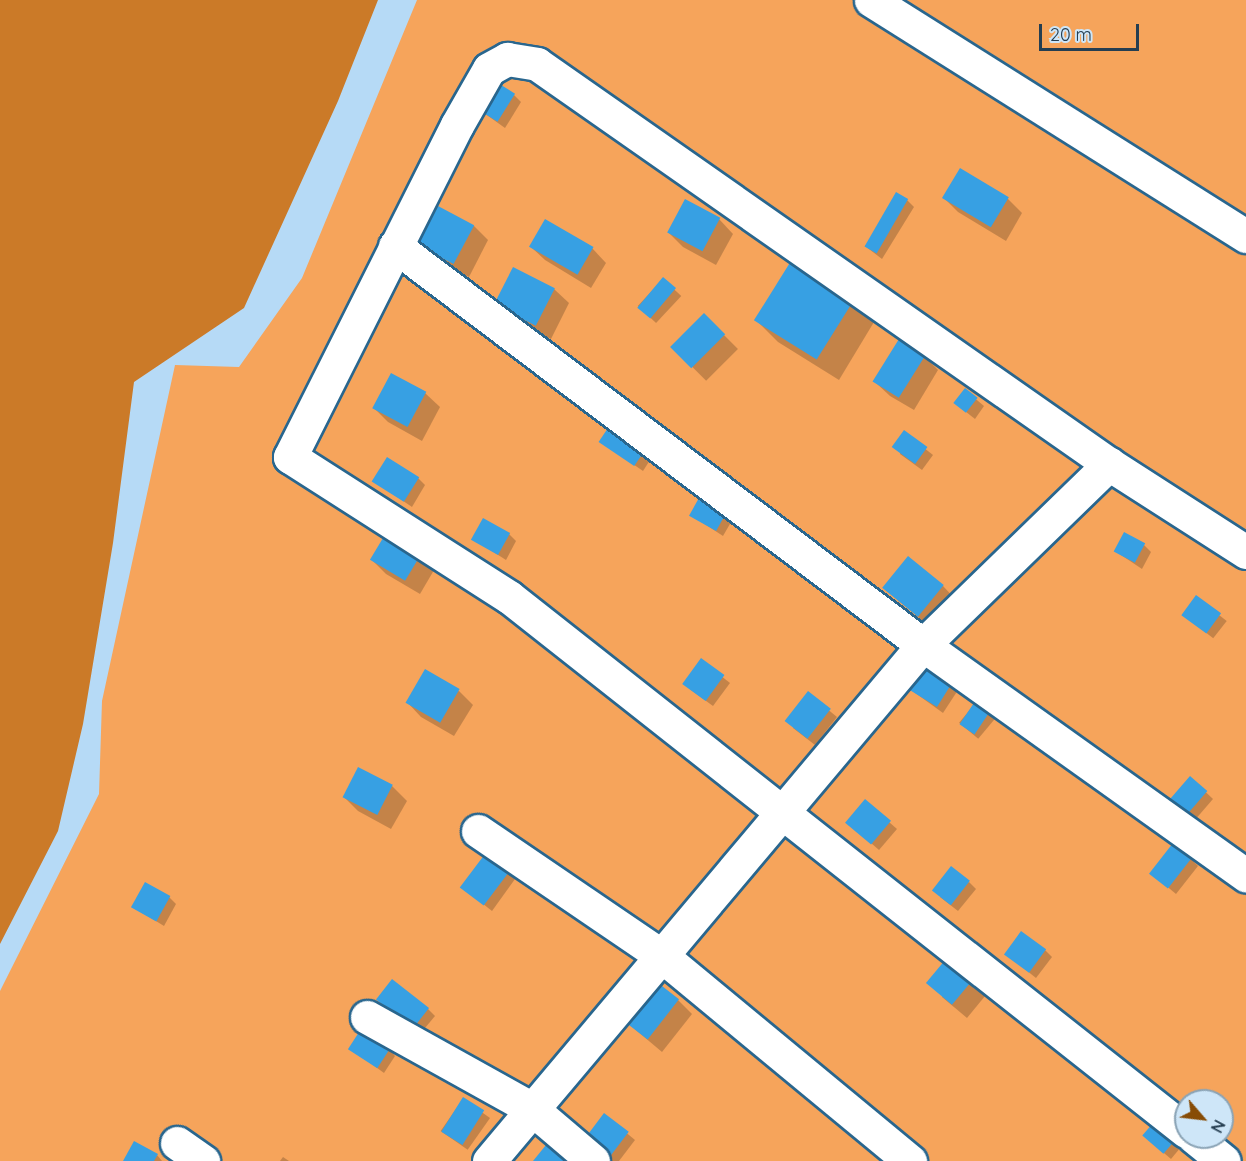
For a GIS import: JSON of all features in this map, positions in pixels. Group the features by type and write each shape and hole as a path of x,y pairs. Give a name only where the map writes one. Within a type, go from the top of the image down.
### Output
{"street":[{"path":"871,0 1246,236"},
{"path":"1174,1122 509,597 290,457 395,246 489,69 507,59 537,64 1109,464 1246,552"},
{"path":"395,246 922,645 1246,875"},
{"path":"489,1161 922,645 1109,464"},
{"path":"478,831 662,956 910,1161"},
{"path":"367,1017 532,1109 593,1161"},
{"path":"1209,1149 1224,1161"}],"shaded area":[{"path":"0,0 378,0 338,101 244,308 134,382 113,543 83,724 58,831 0,944"},
{"path":"417,0 1246,0 1246,1161 0,1161 0,991 99,794 102,701 175,365 239,367 302,278"}],"building":[{"path":"493,80 515,94 498,122 476,108"},
{"path":"960,168 1009,197 991,227 942,198"},
{"path":"896,192 908,199 877,254 864,247"},
{"path":"685,199 720,218 702,251 667,233"},
{"path":"438,206 474,225 454,264 417,245"},
{"path":"545,219 593,247 577,275 529,247"},
{"path":"791,261 854,300 817,360 754,320"},
{"path":"513,267 555,288 536,326 494,304"},
{"path":"663,277 676,288 650,319 637,308"},
{"path":"704,313 725,334 691,368 670,347"},
{"path":"899,339 925,355 899,398 873,381"},
{"path":"391,373 426,392 408,427 372,408"},
{"path":"965,388 978,398 966,413 953,403"},
{"path":"612,422 648,446 634,466 599,442"},
{"path":"904,430 927,447 915,464 892,447"},
{"path":"387,457 419,477 404,502 372,482"},
{"path":"705,487 732,502 716,531 689,516"},
{"path":"483,518 510,533 498,555 471,540"},
{"path":"389,528 424,549 405,581 370,560"},
{"path":"1124,532 1145,543 1135,563 1114,551"},
{"path":"908,556 944,585 918,617 882,588"},
{"path":"1196,595 1221,613 1206,633 1181,615"},
{"path":"701,658 724,675 706,701 682,684"},
{"path":"924,660 955,679 937,707 907,688"},
{"path":"425,669 460,689 440,723 406,703"},
{"path":"808,691 831,709 807,739 785,721"},
{"path":"978,697 993,707 974,734 960,724"},
{"path":"358,767 393,785 377,815 343,797"},
{"path":"1190,776 1207,791 1186,815 1169,800"},
{"path":"865,799 891,821 871,845 845,823"},
{"path":"1173,843 1192,858 1168,889 1149,874"},
{"path":"485,854 509,872 484,906 460,888"},
{"path":"951,866 970,881 951,905 932,890"},
{"path":"145,882 170,896 156,921 131,907"},
{"path":"1021,931 1046,949 1029,973 1004,954"},
{"path":"951,953 977,975 952,1005 926,983"},
{"path":"392,979 429,1008 413,1028 376,999"},
{"path":"653,979 679,999 648,1040 622,1019"},
{"path":"361,1029 390,1048 377,1068 348,1049"},
{"path":"463,1097 484,1110 462,1145 441,1132"},
{"path":"604,1113 629,1132 608,1159 584,1140"},
{"path":"1160,1115 1174,1127 1174,1142 1163,1154 1142,1135"},
{"path":"134,1141 158,1154 154,1161 123,1161"},
{"path":"546,1145 566,1161 533,1161"}]}
